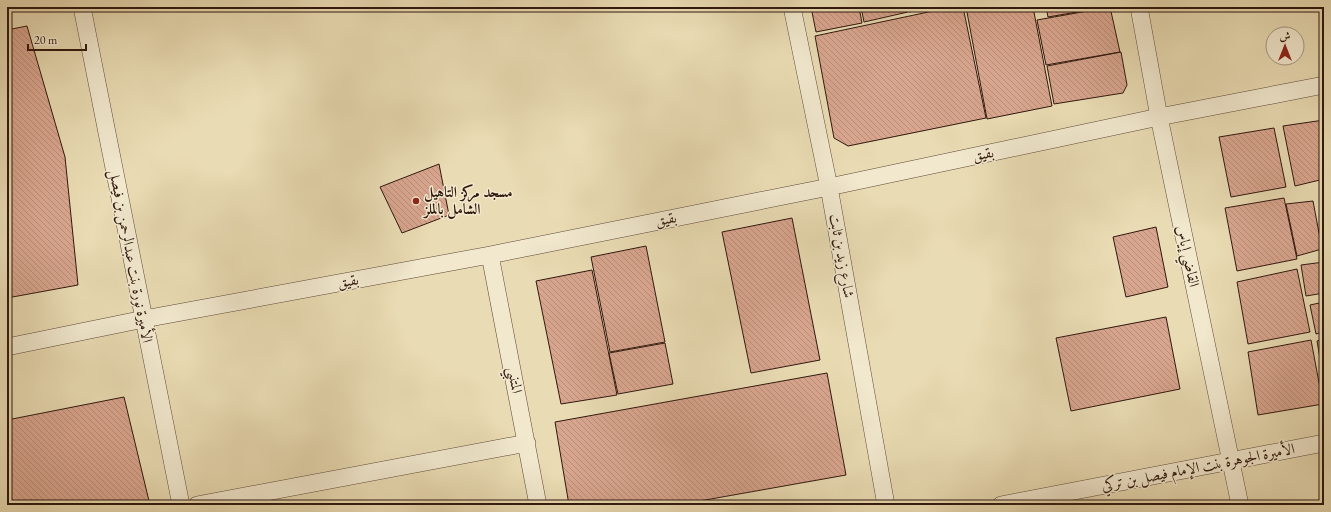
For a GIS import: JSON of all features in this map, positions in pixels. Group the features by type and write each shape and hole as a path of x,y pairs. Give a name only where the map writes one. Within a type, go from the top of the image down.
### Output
{"street":[{"name":"الأميرة نورة بنت عبدالرحمن بن فيصل","path":"82,7 181,505"},
{"name":"شارع زيد بن ثابت","path":"792,7 829,186 886,505"},
{"name":"القاضي إياس","path":"1139,7 1159,117 1240,505"},
{"name":"بقيق","path":"7,347 144,319 490,254 829,186 1159,117 1324,85"},
{"name":"المتنبي","path":"490,254 538,505"},
{"path":"197,505 527,443"},
{"name":"الأميرة الجوهرة بنت الإمام فيصل بن تركي","path":"1001,505 1058,500 1324,443"}],"building":[{"path":"811,7 859,7 862,23 816,32"},
{"path":"861,7 907,7 908,12 864,22"},
{"path":"908,7 933,7 909,12"},
{"path":"952,7 963,7 986,118 848,146 834,138 815,36"},
{"path":"966,7 1033,7 1052,106 987,119"},
{"path":"1046,7 1106,7 1048,17"},
{"path":"1110,7 1120,52 1046,65 1037,20"},
{"path":"27,26 65,157 78,285 7,298 7,30"},
{"path":"1121,52 1127,85 1123,93 1054,104 1047,66"},
{"path":"1324,120 1324,179 1295,186 1283,126"},
{"path":"1274,128 1286,187 1231,197 1219,137"},
{"name":"مسجد مركز التاهيل الشامل بالملز","path":"439,164 449,215 402,233 380,187"},
{"path":"1284,198 1297,259 1237,271 1225,208"},
{"path":"1313,201 1322,249 1297,256 1286,204"},
{"path":"792,218 820,360 751,373 722,232"},
{"path":"1156,227 1168,287 1126,297 1113,237"},
{"path":"646,246 665,342 610,352 591,257"},
{"path":"1324,262 1324,293 1306,296 1301,265"},
{"path":"1297,269 1310,332 1248,344 1237,282"},
{"path":"592,270 617,395 561,404 536,281"},
{"path":"1324,302 1324,332 1316,334 1310,305"},
{"path":"1166,317 1180,389 1071,411 1056,338"},
{"path":"1324,339 1324,382 1317,341"},
{"path":"1311,340 1323,404 1258,415 1248,352"},
{"path":"665,343 673,384 618,394 609,353"},
{"path":"827,373 846,475 677,505 569,505 555,422"},
{"path":"124,397 149,501 132,505 11,505 7,485 7,420"}],"place":[{"name":"مسجد مركز التاهيل الشامل بالملز","path":"416,201"}]}
